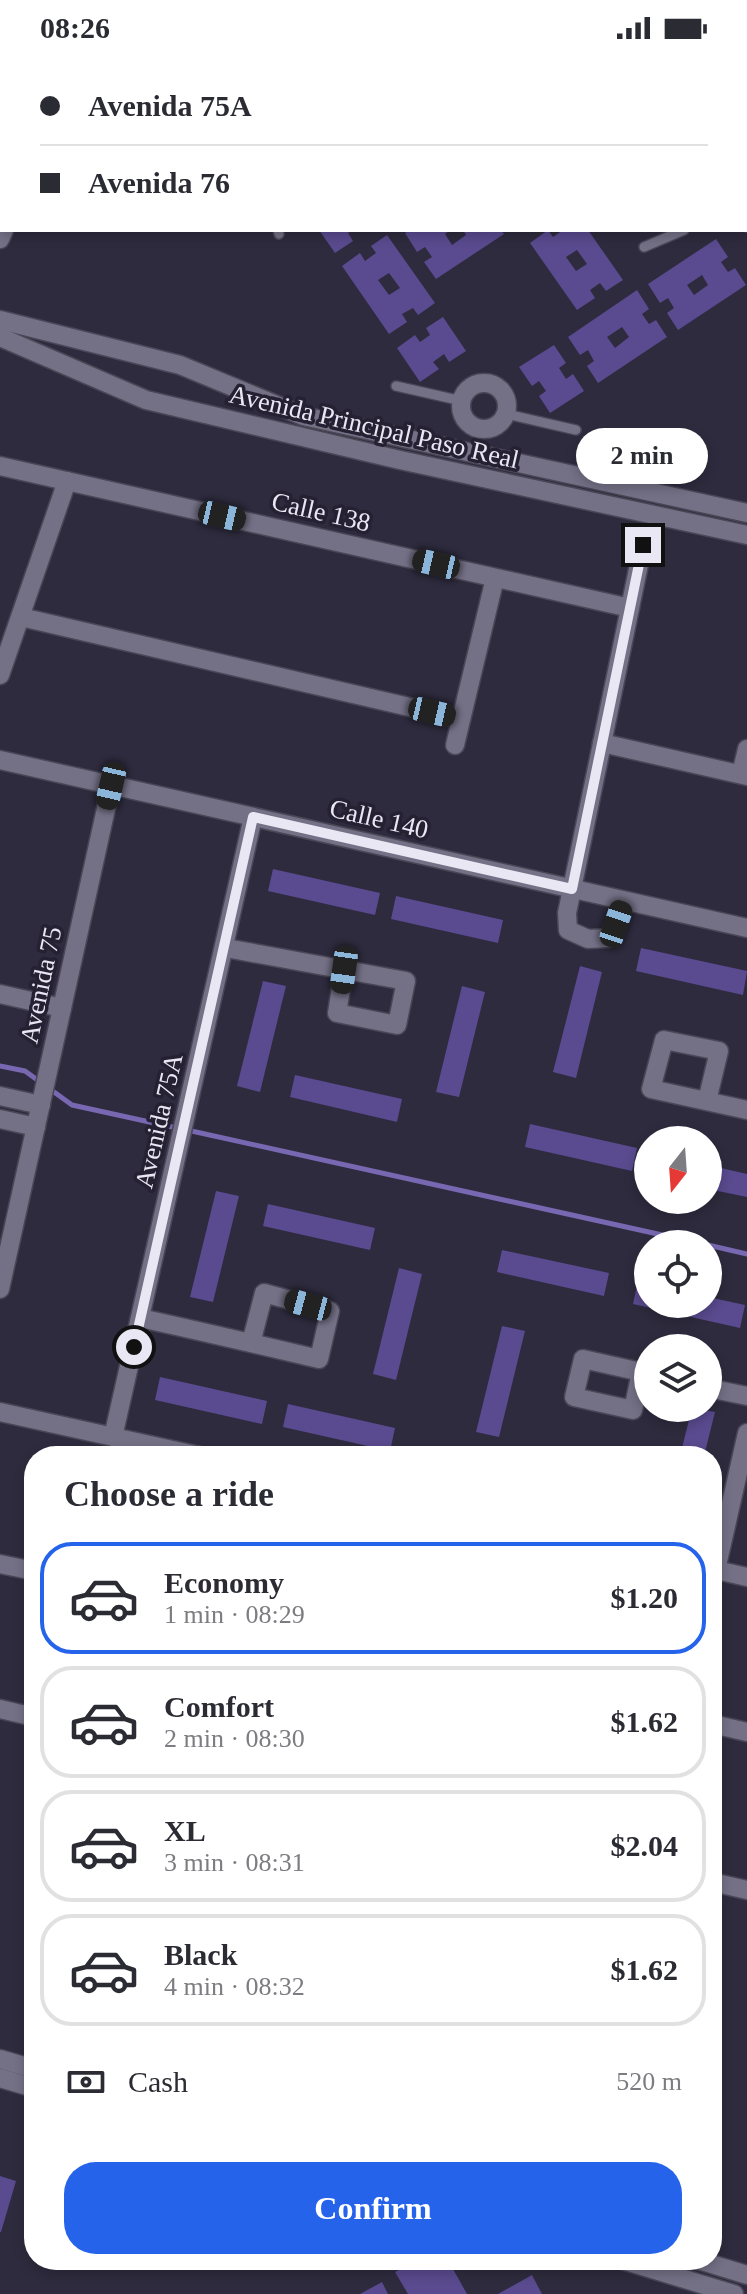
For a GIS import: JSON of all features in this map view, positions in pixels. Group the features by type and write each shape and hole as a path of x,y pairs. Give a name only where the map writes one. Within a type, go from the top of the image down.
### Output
{"street":[{"name":"Avenida Principal Paso Real","path":"0,320 180,365 303,416 747,513"},
{"name":"Avenida Principal Paso Real","path":"0,337 146,400 747,535"},
{"path":"476,384 492,384 503,392 508,407 506,414 497,425 479,428 464,416 464,394 476,384"},
{"path":"222,419 233,386"},
{"path":"461,473 466,452 479,428"},
{"name":"Calle 138","path":"0,466 630,608"},
{"path":"0,675 67,481"},
{"path":"624,901 608,938 588,939 568,930 567,913 643,545"},
{"path":"455,745 495,578"},
{"path":"21,617 461,719"},
{"path":"602,743 744,775 747,749"},
{"name":"Calle 140","path":"0,760 747,928"},
{"name":"Avenida 75","path":"0,1289 3,1263 44,1093 111,786"},
{"name":"Avenida 75A","path":"113,1437 226,948 253,817"},
{"path":"226,948 344,970"},
{"path":"0,994 62,1008"},
{"path":"0,1096 44,1093"},
{"path":"707,1101 747,1110"},
{"path":"0,1119 36,1127"},
{"path":"140,1318 319,1359 330,1311 264,1293 251,1343"},
{"path":"722,1391 747,1396"},
{"path":"0,1412 154,1446"},
{"path":"722,1537 747,1433"},
{"path":"0,1564 24,1569"},
{"path":"722,1572 747,1577"},
{"path":"0,1709 24,1715"},
{"path":"722,1726 747,1732"},
{"path":"722,1884 747,1890"},
{"path":"0,2059 24,2066"},
{"path":"0,2078 24,2085"},
{"path":"722,2267 747,2275"},
{"path":"655,2270 734,2294"}],"lane":[{"path":"644,247 679,232"},
{"path":"396,386 462,401"},
{"path":"506,414 576,430"}],"building":[{"path":"320,232 350,232 353,241 335,253"},
{"path":"448,232 445,234 452,245 466,235 464,232 504,234 436,279 424,262 432,257 425,247 417,252 405,233"},
{"path":"545,232 553,237 560,232 589,232 623,280 606,291 600,283 590,290 595,298 577,310 530,243","holes":["577,250 587,264 576,271 566,257"]},
{"path":"387,235 435,303 418,315 413,308 402,314 407,322 389,334 342,266 360,253 365,261 376,253 371,246","holes":["389,273 400,288 389,295 378,280"]},
{"path":"716,239 728,257 721,262 728,272 735,268 746,285 678,330 667,313 674,308 668,298 660,303 648,284","holes":["702,275 708,285 694,295 687,285"]},
{"path":"637,290 649,309 642,314 649,324 656,320 667,337 598,383 587,366 594,361 588,350 580,355 568,337","holes":["622,327 629,337 615,348 607,337"]},
{"path":"443,317 466,351 449,362 444,354 433,362 439,369 420,382 397,348 415,335 420,342 430,335 426,328"},
{"path":"554,345 566,363 559,368 566,379 573,374 584,391 550,413 539,396 546,391 539,381 532,386 519,367"},
{"path":"273,869 380,893 375,915 268,891"},
{"path":"396,896 503,920 498,943 391,919"},
{"path":"641,948 747,971 743,995 636,971"},
{"path":"580,966 602,972 576,1078 553,1072"},
{"path":"263,981 286,986 260,1092 237,1086"},
{"path":"462,986 485,992 459,1097 436,1092"},
{"path":"295,1075 402,1099 397,1122 290,1097"},
{"path":"530,1124 634,1147 634,1162 632,1171 525,1147"},
{"path":"722,1168 747,1174 747,1197 722,1192"},
{"path":"216,1191 239,1196 213,1302 190,1297"},
{"path":"268,1204 375,1228 370,1250 263,1226"},
{"path":"502,1250 609,1273 604,1296 497,1272"},
{"path":"399,1268 422,1274 396,1380 373,1374"},
{"path":"722,1300 745,1305 740,1328 695,1318 722,1318"},
{"path":"502,1326 525,1331 499,1437 476,1432"},
{"path":"160,1377 267,1401 262,1424 155,1400"},
{"path":"288,1404 395,1428 391,1446 368,1446 283,1427"},
{"path":"688,1422 712,1422 706,1446 682,1446"},
{"path":"0,2176 16,2181 1,2232 0,2232"},
{"path":"454,2270 467,2294 408,2294 395,2272"},
{"path":"532,2275 542,2294 498,2294"},
{"path":"382,2282 388,2294 360,2294"}],"waterway":[{"path":"0,1066 25,1071 72,1105 177,1128"},
{"path":"187,1130 640,1230"},
{"path":"722,1248 747,1254"}],"route":[{"path":"134,1347 253,817 572,889 643,545"}]}
